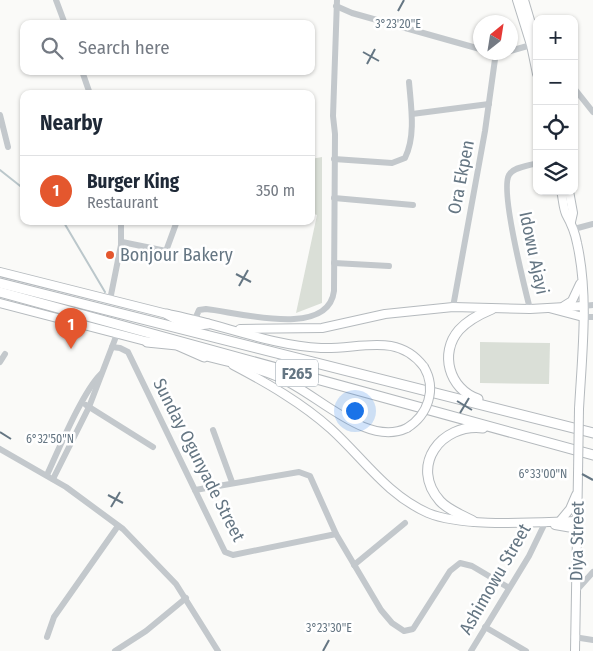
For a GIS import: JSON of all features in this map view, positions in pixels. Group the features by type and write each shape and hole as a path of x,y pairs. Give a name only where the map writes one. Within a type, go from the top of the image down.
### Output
{"highway":[{"name":"F265","path":"0,282 166,326 518,412 593,433"},
{"name":"F265","path":"0,292 148,337 593,455"},
{"path":"492,309 465,324 453,338 448,354 451,374 456,382 472,397 518,412"},
{"path":"167,314 207,336"},
{"path":"166,326 208,324"},
{"path":"148,337 203,352"},
{"path":"473,521 448,508 436,496 429,480 430,456 446,436 463,428 481,427 519,434"}],"main road":[{"path":"518,0 533,41"},
{"path":"524,0 533,40"},
{"name":"Diya Street","path":"562,195 566,214 572,225"},
{"name":"Diya Street","path":"570,195 573,213 572,225 582,279 583,306 577,494 575,651"},
{"path":"0,272 167,314 195,319 286,344 320,348 387,344 404,349 424,367 430,381 429,399 420,416 407,428 388,434 365,429 279,377 243,365 226,362"},
{"path":"564,306 572,301 582,279"},
{"path":"0,304 117,334 148,337"},
{"path":"228,329 322,328 385,314 454,307 530,309 583,306"},
{"path":"547,308 583,317"},
{"path":"203,352 284,393 330,428 392,491 428,513 464,521 578,525"},
{"path":"560,522 570,509 577,494"},
{"path":"546,523 560,522 578,525"}],"street":[{"path":"56,0 64,20"},
{"path":"336,3 352,13 473,47"},
{"path":"195,319 199,310 206,309 271,319 302,318 316,314 329,307 333,298 334,263 336,3"},
{"path":"518,48 533,44"},
{"name":"Ora Ekpen","path":"454,307 495,60"},
{"path":"83,75 89,90"},
{"path":"334,159 399,162 405,158 410,148 412,114 409,82"},
{"path":"578,93 593,112"},
{"path":"412,114 489,104"},
{"path":"0,115 8,147"},
{"name":"Idowu Ajayi","path":"530,309 508,205 507,182 508,176 516,169 533,164"},
{"path":"334,198 413,205"},
{"path":"572,225 593,224"},
{"path":"110,300 122,242 120,225"},
{"path":"122,242 166,251 176,225"},
{"path":"334,263 389,266"},
{"path":"583,306 593,305"},
{"path":"583,317 593,318"},
{"path":"50,477 89,407 117,334"},
{"name":"Sunday Ogunyade Street","path":"112,347 128,352 226,552 229,554 336,534"},
{"path":"0,362 5,354"},
{"path":"50,477 82,403 95,379 101,374"},
{"path":"82,403 152,447"},
{"path":"213,430 232,482"},
{"path":"0,449 78,494 118,526 164,570 186,598 218,651"},
{"path":"195,490 232,482 299,472 304,473 313,480 336,534 385,617 404,631 413,629 450,571 460,563 472,566 509,588"},
{"path":"354,565 405,523"},
{"name":"Ashimowu Street","path":"471,651 546,523"},
{"path":"47,637 54,617 118,526"},
{"path":"576,591 593,572"},
{"path":"115,651 146,631 186,598"},
{"path":"485,627 526,651"},
{"path":"574,637 593,640"}],"shaded area":[{"path":"322,157 322,303 296,313 317,215 315,214 315,158"},
{"path":"480,342 550,343 549,384 480,383"}],"waterway":[{"path":"0,170 20,186"},
{"path":"65,225 105,292"}],"place":[{"name":"Bonjour Bakery","path":"110,255"},
{"name":"Burger King","path":"71,349"}]}
